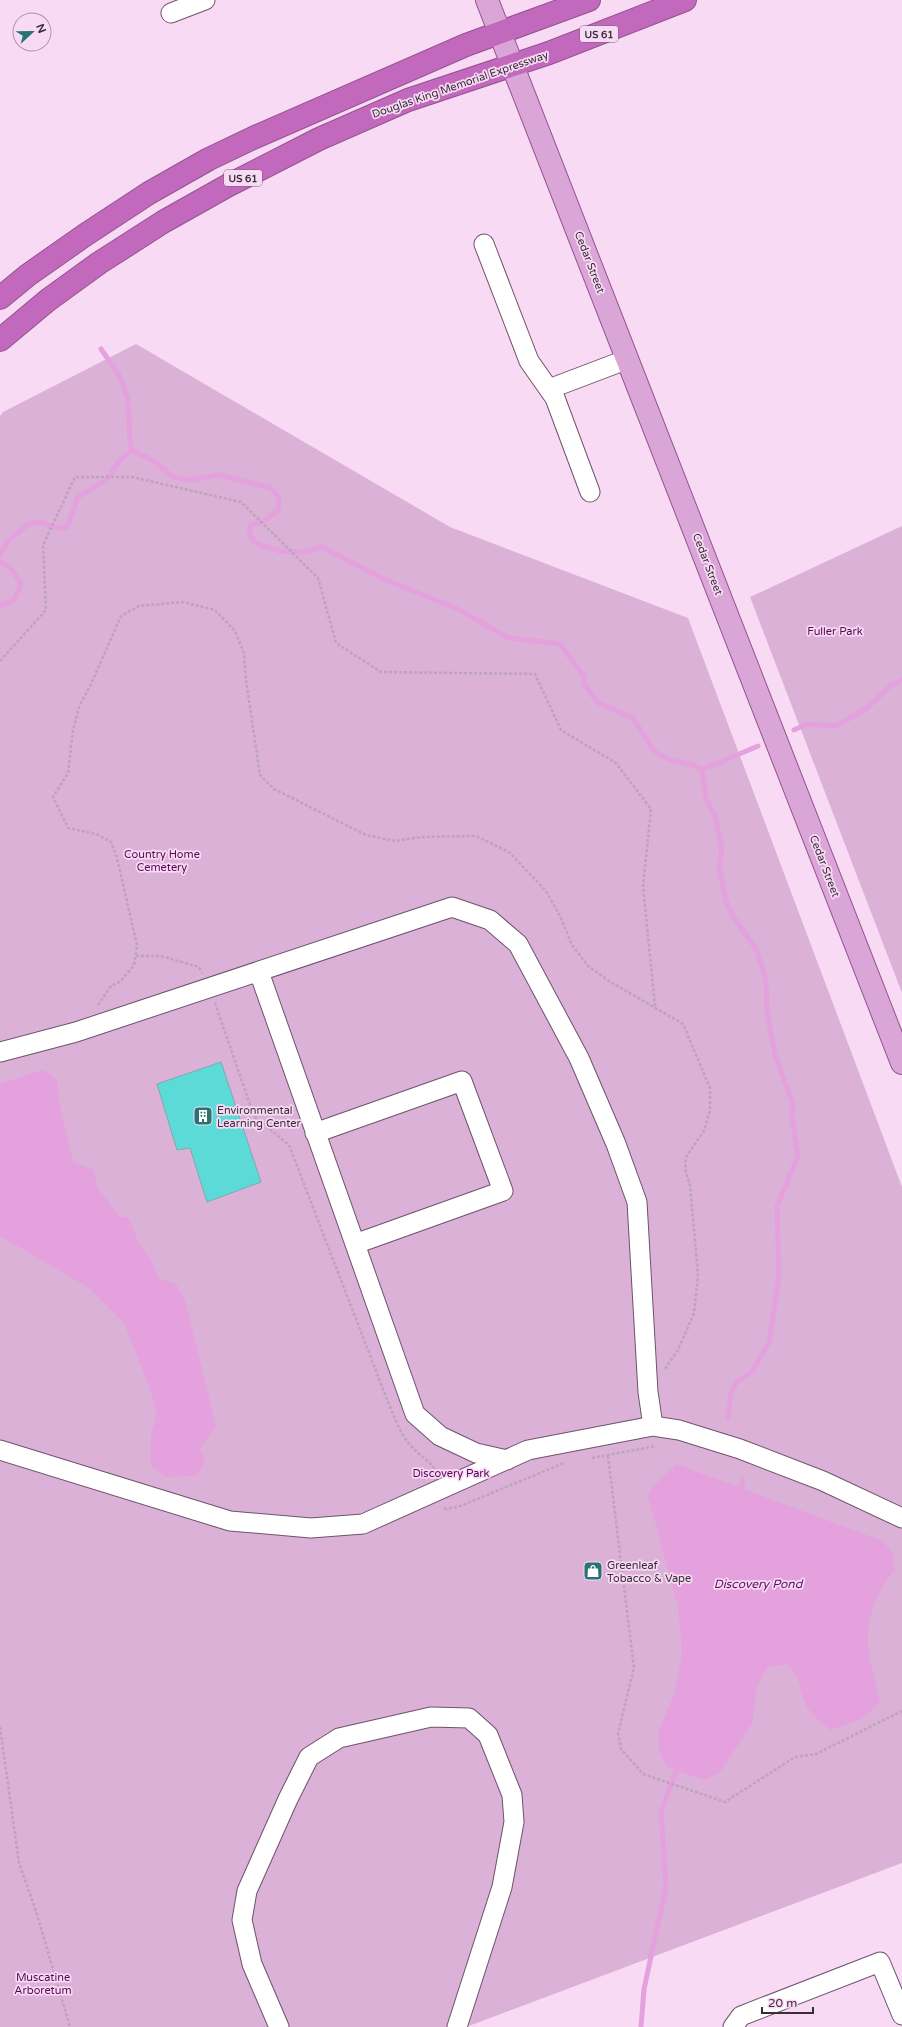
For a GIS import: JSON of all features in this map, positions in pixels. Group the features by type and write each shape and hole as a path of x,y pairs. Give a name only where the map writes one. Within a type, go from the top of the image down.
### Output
{"highway":[{"name":"US 61","path":"0,298 28,275 84,235 149,193 209,159 325,106 466,45 589,0"},
{"name":"Douglas King Memorial Expressway","path":"0,340 48,300 99,263 163,222 227,186 372,115 511,65 549,53 685,0"}],"main road":[{"name":"Cedar Street","path":"486,0 628,359 902,1063"}],"lane":[{"path":"171,13 205,0"},
{"path":"484,244 529,362 554,398 590,492"},
{"path":"548,389 628,359"},
{"path":"0,1052 76,1032 452,907 490,920 518,944 579,1058 616,1144 637,1202 648,1392 653,1426"},
{"path":"258,972 415,1414 440,1436 476,1453 507,1460"},
{"path":"315,1133 462,1081 503,1191 355,1244"},
{"path":"0,1450 230,1521 310,1528 363,1524 528,1450 653,1426 679,1430 740,1449 823,1481 902,1518"},
{"path":"279,2027 252,1964 242,1920 247,1891 288,1799 309,1757 339,1738 431,1718 469,1718 488,1735 512,1795 514,1822 502,1887 457,2027"},
{"path":"733,2027 741,2016 880,1962 902,2015"}],"path":[{"path":"0,661 46,610 43,545 74,477 132,477 242,502 318,578 336,643 381,672 535,674 561,730 616,763 651,809 643,887 655,1007"},
{"path":"96,1007 111,986 121,981 134,965 138,945 117,858 111,842 96,834 68,828 53,797 68,773 73,730 79,706 100,666 121,616 139,606 183,602 215,610 235,631 244,653 246,680 260,775 274,789 366,835 396,841 421,837 476,836 509,852 546,891 560,916 572,945 588,966 612,983 683,1024 710,1088 710,1110 704,1131 686,1158 685,1169 690,1185 698,1274 694,1313 678,1350 648,1392"},
{"path":"136,956 162,956 200,967 209,988 254,1116 288,1145 386,1397 398,1424 411,1445 432,1464 458,1507"},
{"path":"608,1456 634,1668 618,1733 621,1749 643,1774 725,1802 795,1757 816,1754 902,1711"},
{"path":"0,1727 19,1862 35,1908 70,2027"}],"green space":[{"name":"Discovery Park","path":"136,344 450,527 688,618 902,1187 902,1863 466,2027 0,2027 0,416 3,412"},
{"name":"Fuller Park","path":"902,526 902,993 750,597"}],"water":[{"path":"42,1070 50,1073 57,1080 58,1096 73,1162 94,1170 97,1186 118,1216 129,1218 139,1244 152,1261 159,1279 176,1284 185,1300 216,1426 200,1449 205,1462 196,1476 167,1477 151,1466 151,1435 157,1414 150,1388 124,1323 89,1288 0,1237 0,1084"},
{"name":"Discovery Pond","path":"676,1464 883,1541 893,1554 895,1570 879,1593 870,1619 868,1645 880,1703 862,1719 831,1730 816,1718 807,1707 799,1683 787,1664 768,1667 757,1686 752,1724 720,1772 705,1780 667,1767 659,1752 659,1729 675,1693 682,1653 678,1606 648,1496 653,1487"}],"building":[{"name":"Environmental Learning Center","path":"221,1062 261,1182 207,1202 190,1148 177,1150 157,1084"}],"waterway":[{"path":"101,349 119,375 128,398 130,444 132,450 154,461 173,477 191,480 219,475 271,488 279,498 278,510 267,519 250,526 250,536 257,544 280,551 304,552 322,547 388,581 460,610 508,638 560,644 583,675 585,685 597,702 633,718 653,750 667,759 696,766 702,770 706,798 715,816 722,849 719,867 726,901 732,915 756,949 766,980 767,1011 775,1055 793,1104 792,1118 798,1156 777,1206 779,1277 769,1342 752,1372 736,1382 731,1394 728,1419"},
{"path":"0,555 7,542 28,524 41,522 53,527 67,528 78,497 107,479 120,460 132,450"},
{"path":"0,561 11,568 21,584 14,600 0,606"},
{"path":"794,730 807,724 836,726 867,708 890,686 902,680"},
{"path":"702,770 758,746"},
{"path":"740,1493 743,1480"},
{"path":"641,2027 644,1989 666,1887 661,1812 678,1766"}],"place":[{"name":"Environmental Learning Center","path":"203,1116"},
{"name":"Greenleaf Tobacco & Vape","path":"593,1571"}],"park label":[{"name":"Country Home Cemetery","path":"162,860"},
{"name":"Muscatine Arboretum","path":"43,1983"}]}
